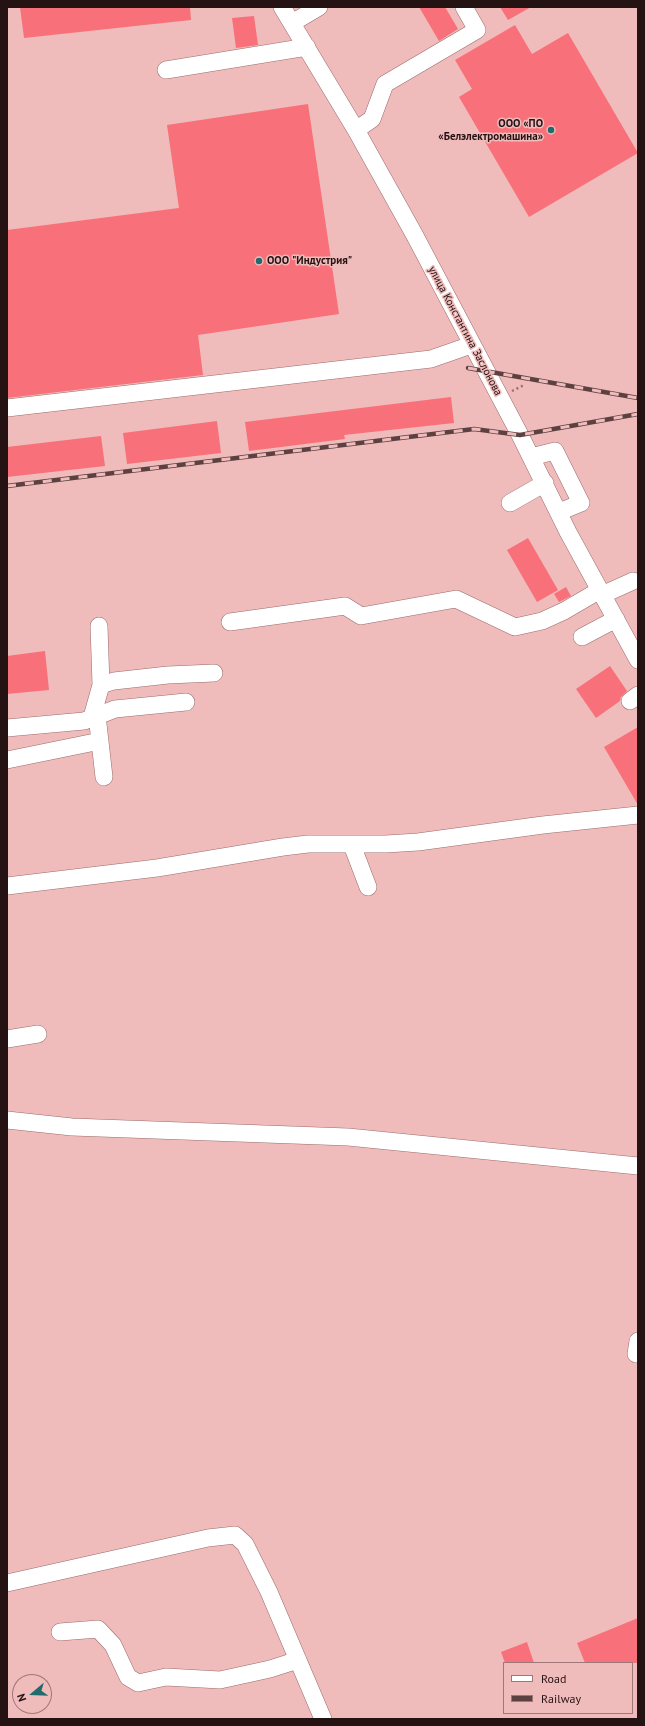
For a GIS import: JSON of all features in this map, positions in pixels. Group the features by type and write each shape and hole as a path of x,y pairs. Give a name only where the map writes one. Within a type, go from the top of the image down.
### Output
{"street":[{"name":"улица Константина Заслонова","path":"282,7 356,130 414,234 471,345 638,660"},
{"path":"292,23 319,7"},
{"path":"356,130 372,119 385,84 477,30 464,7"},
{"path":"166,70 306,47"},
{"path":"7,408 431,359 471,345"},
{"path":"531,457 554,451 581,503 559,512"},
{"path":"510,503 545,483"},
{"path":"230,622 345,606 361,616 456,599 475,610 515,626 542,621 601,592 633,580"},
{"path":"582,637 616,619"},
{"path":"99,626 101,685 95,721 100,741 104,777"},
{"path":"101,685 160,676 214,673"},
{"path":"7,728 79,721 95,721 121,708 186,702"},
{"path":"7,760 100,741"},
{"path":"7,886 157,868 283,846 308,844 352,845 418,842 543,824 638,815"},
{"path":"352,845 368,887"},
{"path":"7,1039 38,1034"},
{"path":"7,1120 72,1128 348,1136 638,1166"},
{"path":"7,1583 208,1538 235,1536 245,1544 268,1592 323,1719"},
{"path":"60,1632 98,1629 113,1645 128,1677 138,1683 166,1677 220,1680 270,1669 298,1660"}],"building":[{"path":"20,7 190,7 191,20 24,38"},
{"path":"419,7 445,7 458,29 439,41"},
{"path":"500,7 531,7 508,20"},
{"path":"254,16 258,45 236,48 232,18"},
{"name":"ООО «ПО «Белэлектромашина»","path":"515,25 532,54 568,33 638,153 529,217 459,97 472,89 455,60"},
{"path":"308,104 339,314 198,335 203,375 7,398 7,230 179,208 167,125"},
{"path":"451,397 454,423 344,435 345,439 249,451 245,422"},
{"path":"217,421 221,453 127,464 123,433"},
{"path":"101,436 105,466 7,477 7,447"},
{"path":"528,538 558,590 537,602 507,550"},
{"path":"566,587 571,596 559,602 554,594"},
{"path":"45,651 49,690 7,694 7,656"},
{"path":"610,666 627,691 621,697 620,701 596,718 576,689"},
{"path":"638,727 638,805 604,747"},
{"path":"638,1618 638,1663 585,1662 577,1643"},
{"path":"527,1642 534,1662 505,1662 501,1652"}],"railway":[{"path":"468,368 638,398"},
{"path":"7,486 474,429 520,435 638,414"}],"place":[{"name":"ООО «ПО «Белэлектромашина»","path":"551,130"},
{"name":"ООО \"Индустрия\"","path":"259,261"}]}
